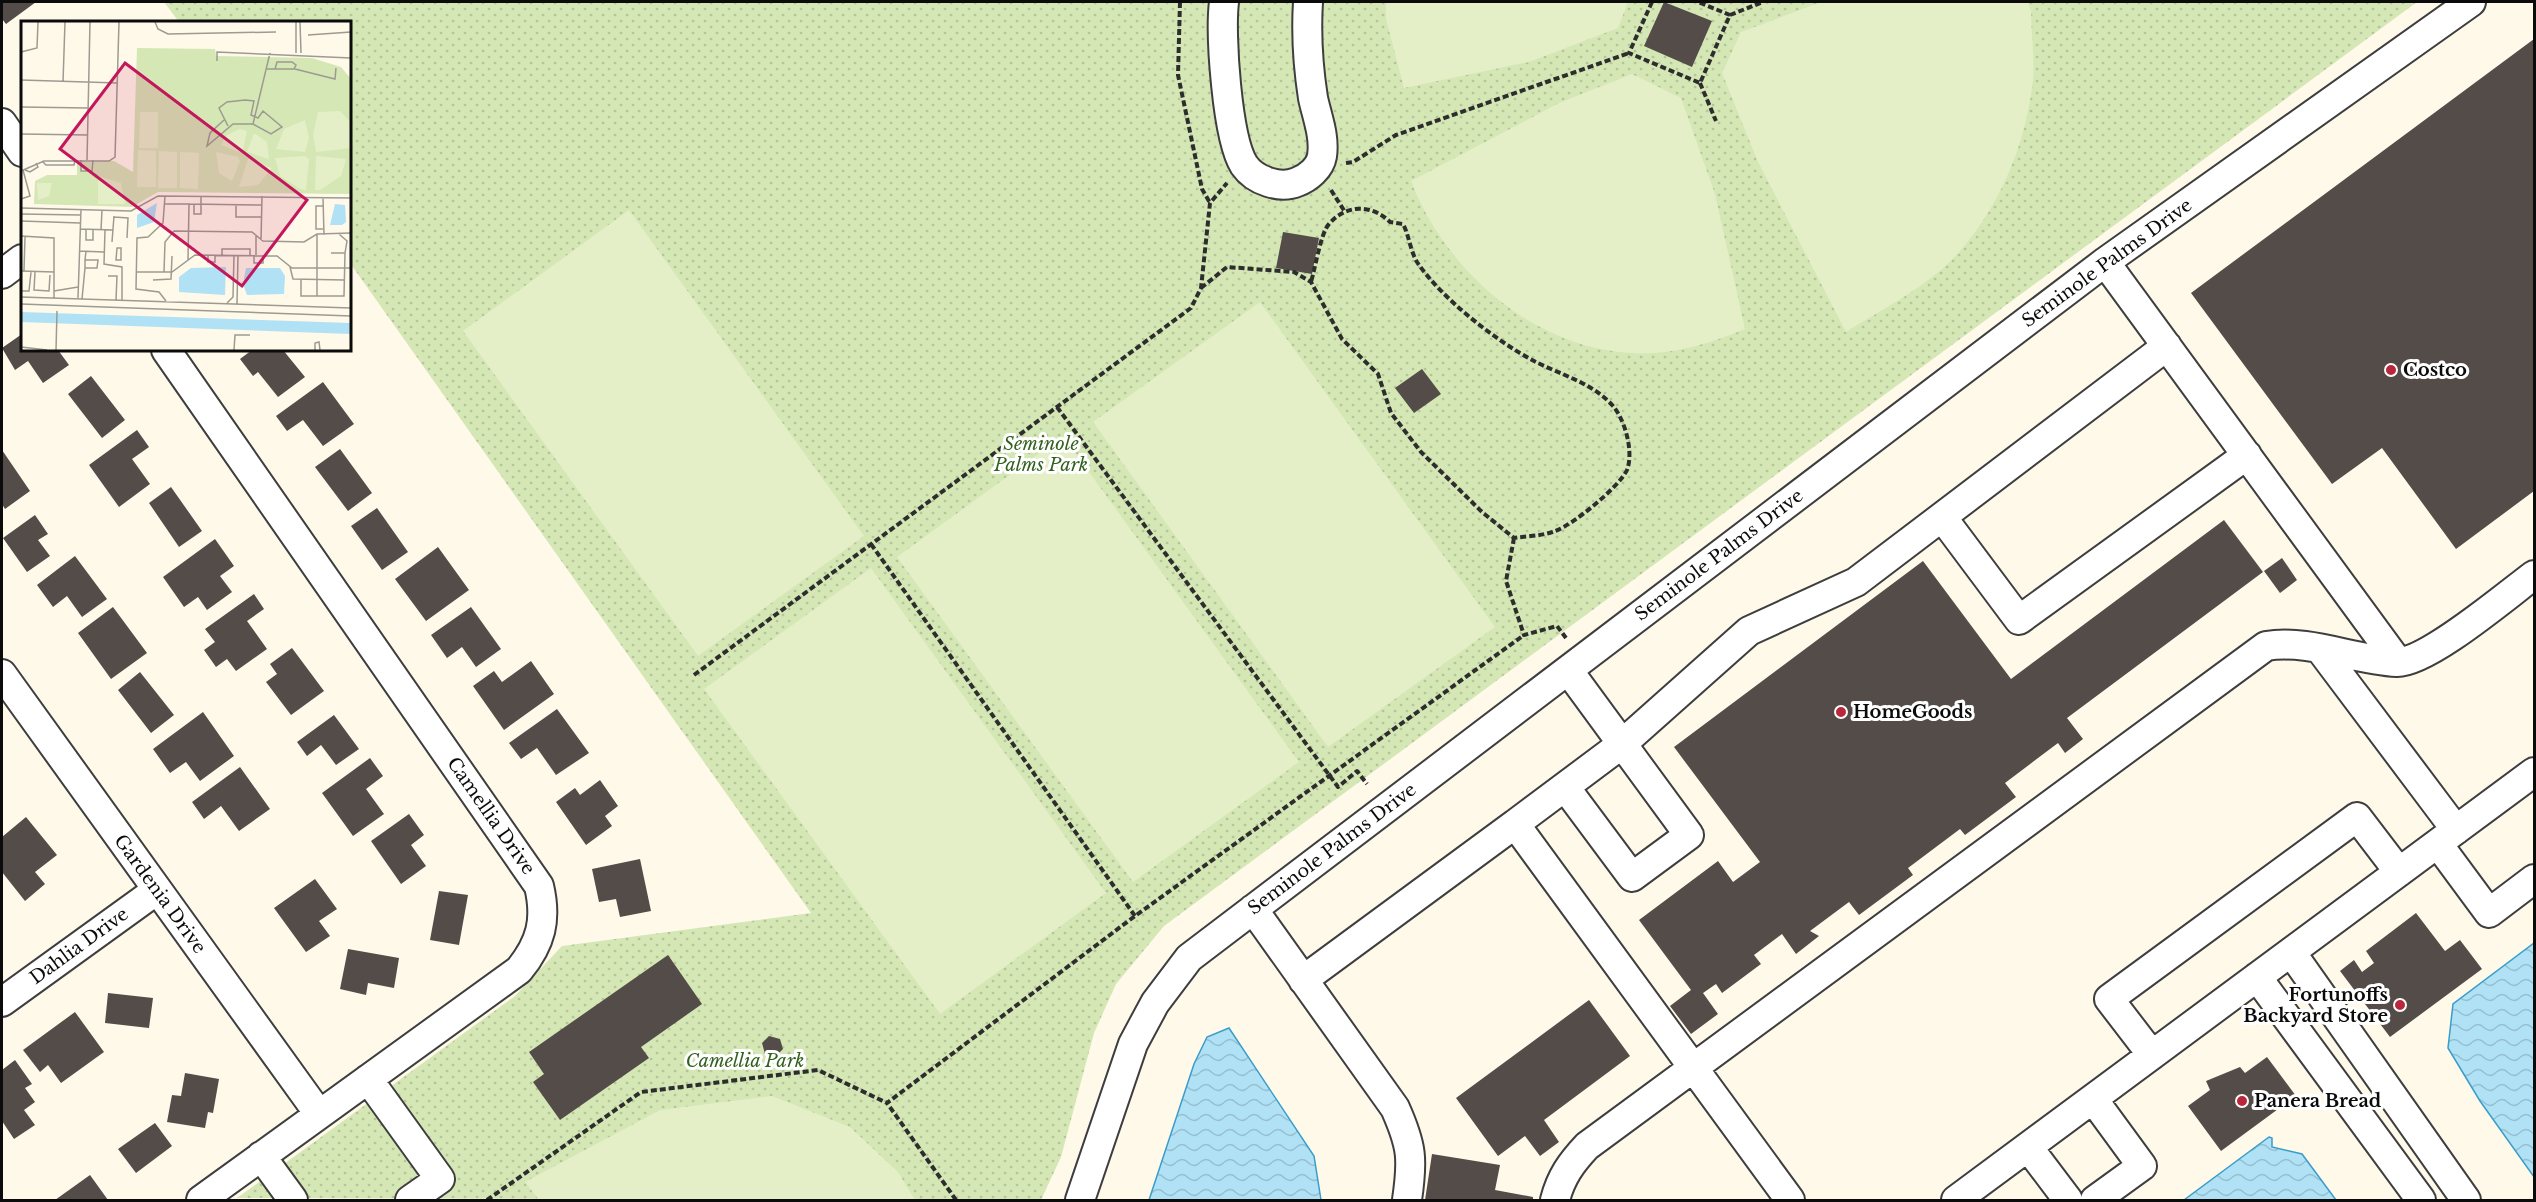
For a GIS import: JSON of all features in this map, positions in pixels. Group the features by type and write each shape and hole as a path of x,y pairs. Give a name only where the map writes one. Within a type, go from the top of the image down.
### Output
{"street":[{"path":"1224,2 1224,51 1230,110 1244,164 1255,176 1281,185 1296,183 1317,168 1322,158 1322,133 1309,64 1308,2"},
{"name":"Seminole Palms Drive","path":"1080,1200 1133,1044 1155,1003 1189,958 2105,262 2471,2"},
{"path":"2,123 21,151"},
{"path":"2,274 21,260"},
{"path":"2105,262 2398,662"},
{"path":"1304,980 1622,744 1749,631 1856,582 2167,346"},
{"name":"Camellia Drive","path":"167,351 539,886 543,921 539,939 519,970 261,1156 206,1199"},
{"path":"1942,517 2019,620 2247,455"},
{"path":"1555,1200 1566,1171 1587,1146 2266,646 2282,643 2398,662 2425,655 2535,575"},
{"path":"2320,649 2447,837 2489,913 2535,879"},
{"path":"1565,787 1632,877 1689,835 1568,670"},
{"name":"Gardenia Drive","path":"2,674 319,1114"},
{"path":"1956,1200 2447,837 2530,784"},
{"path":"2152,1055 2109,999 2358,817 2399,872"},
{"path":"1515,824 1790,1200"},
{"name":"Dahlia Drive","path":"2,1002 157,890"},
{"path":"1252,909 1395,1108 1409,1139 1412,1166 1407,1200"},
{"path":"2291,952 2466,1200"},
{"path":"2258,977 2421,1200"},
{"path":"368,1079 441,1179 411,1200"},
{"path":"2093,1099 2142,1166 2095,1200"},
{"path":"2028,1147 2068,1200"},
{"path":"261,1156 294,1200"}],"path":[{"path":"1180,2 1178,75 1202,189 1210,203"},
{"path":"1629,53 1652,2"},
{"path":"1698,2 1730,15 1763,2"},
{"path":"1701,84 1730,15"},
{"path":"1317,168 1353,162 1396,135 1629,53 1701,84 1716,121"},
{"path":"694,675 1191,308 1201,288 1210,203 1244,164"},
{"path":"1201,288 1227,267 1294,273 1311,282 1342,339 1378,375 1391,413 1421,452 1482,512 1514,538 1555,531 1595,506 1627,470 1629,439 1621,417 1612,405 1592,388 1534,361 1494,336 1437,285 1416,260 1403,224 1390,222 1381,213 1359,207 1345,212 1327,225 1311,282"},
{"path":"1057,407 1331,774 1338,787 1357,771 1367,784"},
{"path":"1514,538 1506,581 1524,634"},
{"path":"871,544 1135,916"},
{"path":"887,1102 1135,916 1524,634 1557,626 1566,639"},
{"path":"487,1200 641,1092 818,1070 887,1102 956,1200"}],"green space":[{"name":"Seminole Palms Park","path":"164,2 2417,2 1164,926 1116,984 1094,1033 1061,1157 1041,1200 237,1198 515,996 562,946 811,913 351,264 351,21 178,21"},
{"path":"1386,2 1628,2 1618,28 1529,62 1404,88 1386,19"},
{"path":"1821,2 2028,2 2031,11 2033,80 2030,103 2010,170 1989,212 1961,250 1936,274 1846,332 1758,162 1722,73 1741,32"},
{"path":"1632,74 1681,98 1715,194 1745,329 1703,344 1659,353 1630,353 1594,348 1559,336 1527,319 1496,298 1469,273 1446,245 1426,214 1411,181 1559,103"},
{"path":"629,210 864,536 698,656 463,331"},
{"path":"1260,302 1495,627 1328,747 1093,422"},
{"path":"1063,436 1299,762 1133,882 897,557"},
{"path":"871,568 1106,893 940,1014 704,689"},
{"path":"772,1096 850,1127 898,1172 915,1200 539,1200 525,1182 660,1110"}],"water":[{"path":"2534,943 2534,1177 2480,1101 2448,1048 2453,1004"},
{"path":"1229,1028 1314,1156 1321,1200 1149,1200 1194,1064 1207,1037"},
{"path":"2269,1137 2272,1138 2272,1147 2302,1154 2336,1200 2184,1200"}],"building":[{"path":"2,2 36,2 6,24 2,19"},
{"path":"1664,2 1712,21 1692,67 1644,46"},
{"name":"Costco","path":"2534,39 2534,491 2456,549 2382,448 2332,484 2191,293"},
{"path":"1283,232 1319,238 1312,274 1276,268"},
{"path":"21,335 21,351 59,351 69,365 43,383 28,361 15,370 2,348"},
{"path":"251,351 284,351 305,377 278,397 258,372 253,376 240,359"},
{"path":"1422,369 1441,394 1414,413 1395,388"},
{"path":"91,376 125,420 102,438 68,394"},
{"path":"323,382 354,424 323,446 303,420 287,431 276,416"},
{"path":"137,430 149,447 132,459 150,484 119,507 89,465"},
{"path":"340,449 372,493 348,511 315,467"},
{"path":"2,450 30,491 5,509 2,504"},
{"path":"171,487 202,531 179,547 149,503"},
{"path":"377,508 408,552 382,570 351,526"},
{"path":"35,515 48,534 38,540 50,556 27,572 3,538"},
{"path":"2224,520 2263,572 2067,718 2083,739 2065,753 2058,743 2005,783 2016,797 1965,835 1960,829 1908,868 1913,875 1859,915 1849,902 1810,931 1819,936 1796,954 1782,934 1754,955 1761,964 1722,993 1716,984 1703,993 1718,1014 1691,1034 1670,1006 1691,990 1639,920 1718,861 1733,882 1760,862 1674,747 1923,561 2011,679"},
{"path":"215,539 234,566 220,576 232,592 207,610 198,597 184,607 163,577"},
{"path":"438,547 469,590 426,621 395,579"},
{"path":"75,556 107,599 82,617 67,596 53,607 37,585"},
{"path":"2282,558 2297,580 2280,593 2264,571"},
{"path":"254,594 264,609 247,621 267,649 236,671 227,659 216,667 204,650 215,642 205,629"},
{"path":"113,607 147,653 111,679 78,633"},
{"path":"471,607 501,649 476,667 462,647 447,658 431,635"},
{"path":"292,648 324,691 291,715 266,682 277,674 270,664"},
{"path":"531,661 554,694 504,730 473,686 494,671 502,682"},
{"path":"140,672 174,715 151,733 118,690"},
{"path":"557,709 589,753 556,775 537,748 521,759 509,743"},
{"path":"203,712 234,756 200,781 186,762 170,773 153,749"},
{"path":"334,715 359,749 336,765 321,745 307,756 297,742"},
{"path":"370,758 383,776 366,789 384,814 353,836 322,793"},
{"path":"240,767 270,809 239,831 221,806 204,819 192,802"},
{"path":"600,780 618,806 605,816 612,826 586,845 556,802 575,788 580,795"},
{"path":"409,814 424,835 411,845 426,866 401,884 371,841"},
{"path":"26,817 57,855 35,872 45,884 25,901 2,872 2,837"},
{"path":"640,859 651,911 620,917 616,899 599,902 592,869"},
{"path":"315,879 337,909 319,921 330,936 306,952 274,908"},
{"path":"439,891 468,895 459,945 430,940"},
{"name":"Fortunoffs Backyard Store","path":"2416,913 2445,951 2460,940 2482,969 2390,1037 2340,971 2354,960 2362,972 2374,963 2366,951"},
{"path":"348,949 399,958 394,988 368,983 366,995 340,989"},
{"path":"668,955 702,1004 641,1047 649,1058 560,1120 533,1082 544,1074 529,1052"},
{"path":"108,993 153,998 149,1028 105,1023"},
{"path":"1589,1000 1630,1056 1544,1120 1559,1142 1540,1156 1525,1136 1498,1156 1456,1098"},
{"path":"75,1012 104,1052 61,1083 48,1065 40,1072 23,1050"},
{"path":"769,1036 780,1039 783,1049 775,1057 765,1054 762,1043"},
{"name":"Panera Bread","path":"2267,1057 2296,1096 2221,1151 2188,1106 2210,1090 2206,1081 2240,1067 2245,1073"},
{"path":"15,1060 32,1084 25,1088 35,1102 24,1110 35,1125 14,1139 2,1121 2,1070"},
{"path":"185,1073 219,1079 213,1113 208,1112 205,1128 167,1122 172,1095 181,1096"},
{"path":"155,1123 172,1146 136,1173 118,1149"},
{"path":"1432,1154 1500,1165 1495,1190 1533,1197 1533,1200 1425,1200"},
{"path":"90,1175 108,1200 55,1200"}],"place":[{"name":"Costco","path":"2391,370"},
{"name":"HomeGoods","path":"1841,712"},
{"name":"Fortunoffs Backyard Store","path":"2400,1005"},
{"name":"Panera Bread","path":"2242,1101"}],"park label":[{"name":"Camellia Park","path":"745,1061"}]}
